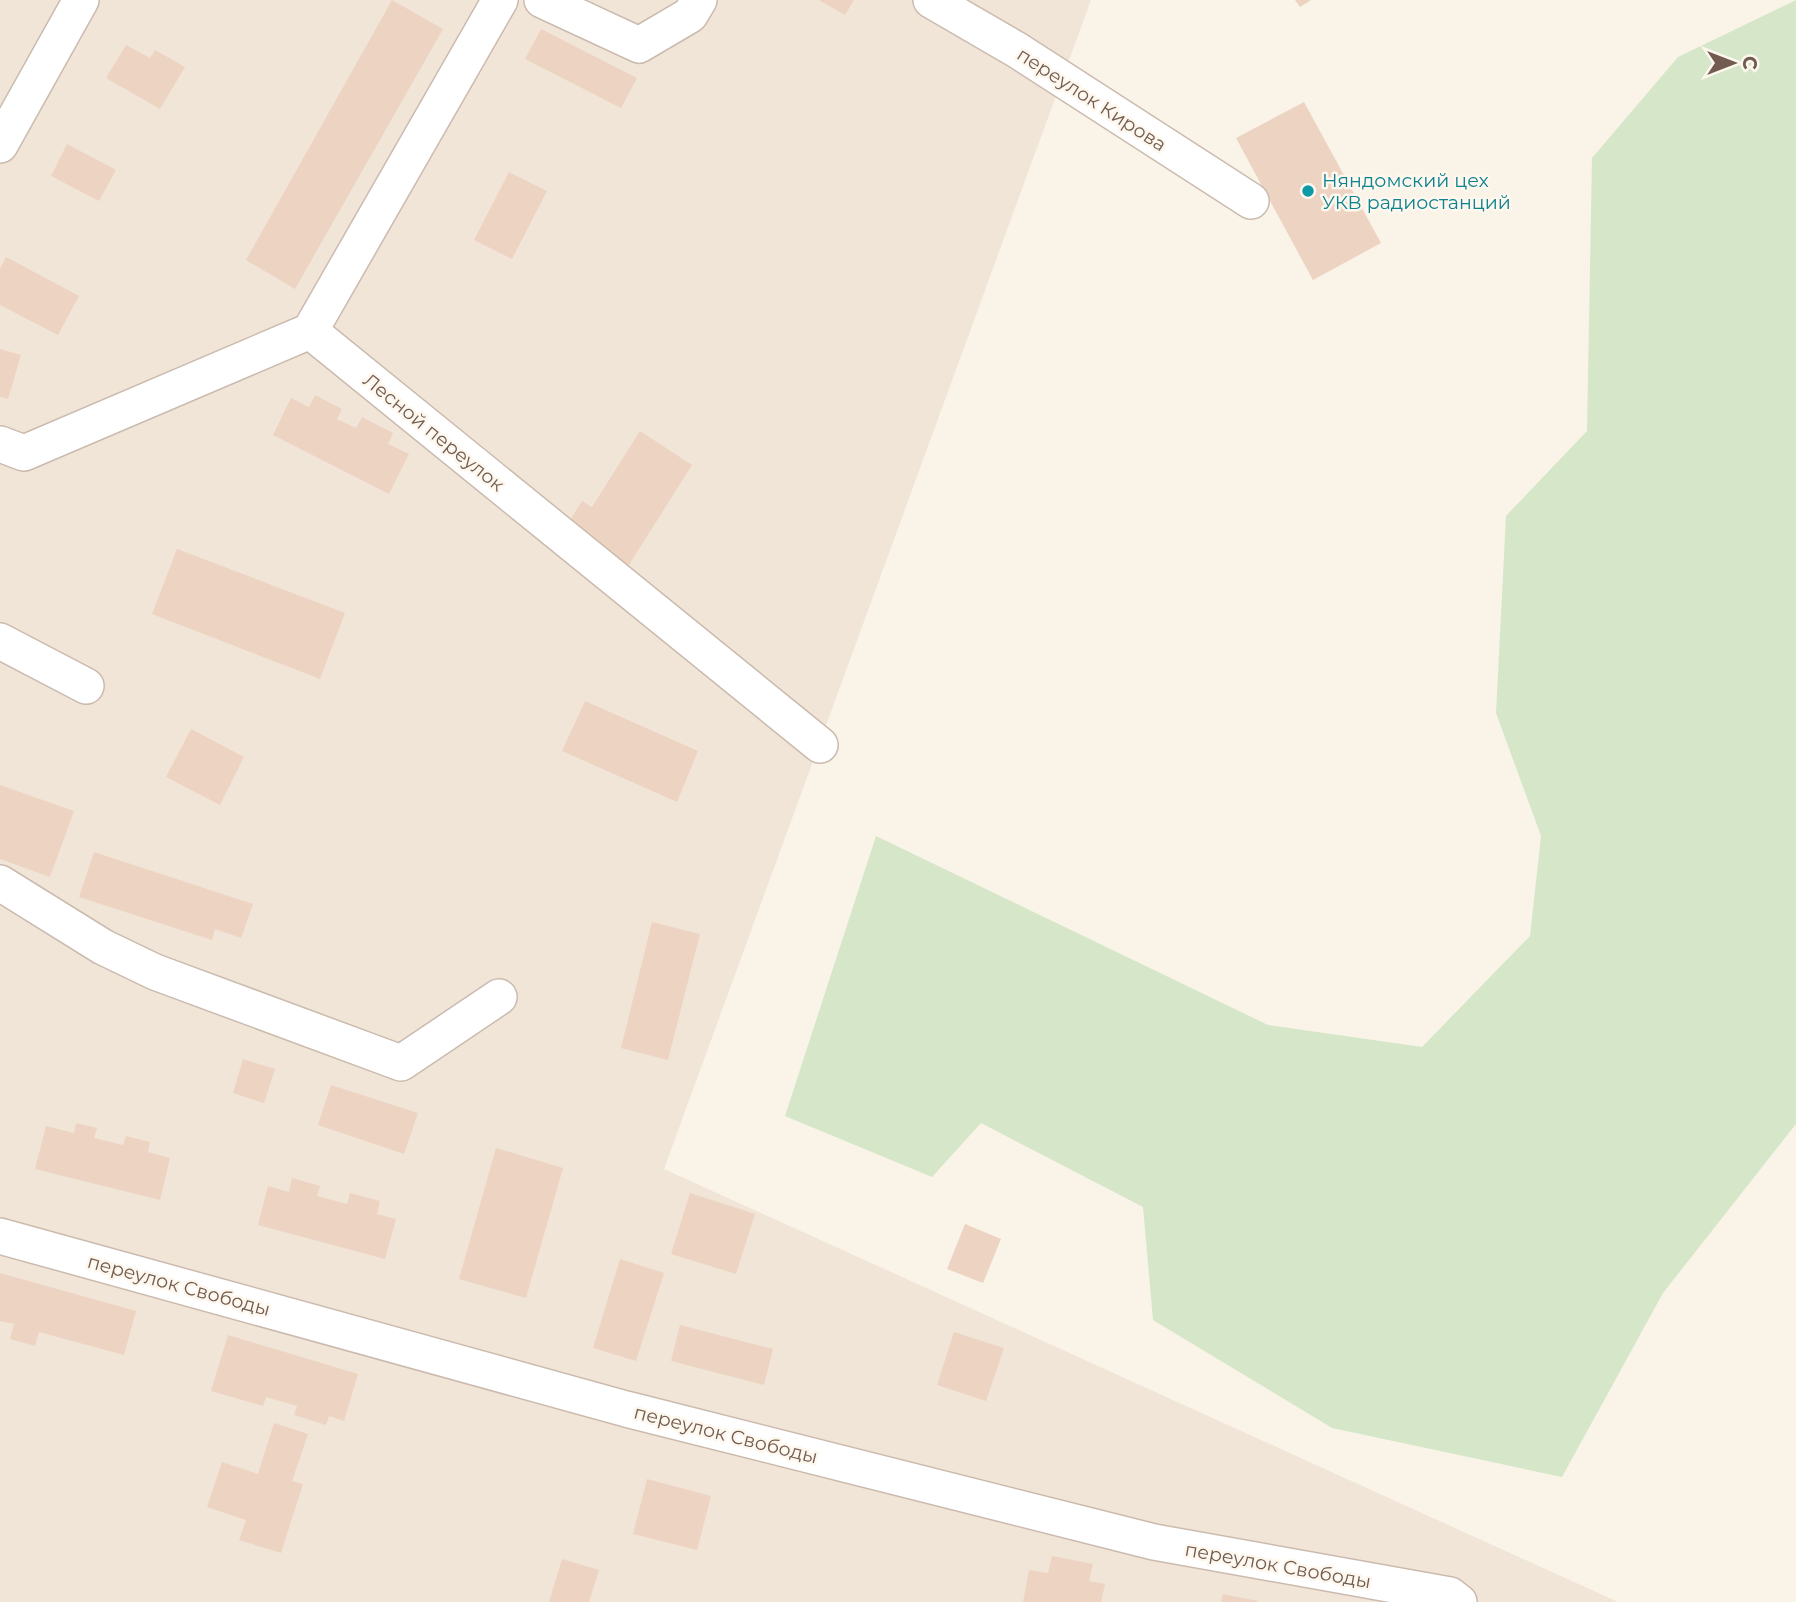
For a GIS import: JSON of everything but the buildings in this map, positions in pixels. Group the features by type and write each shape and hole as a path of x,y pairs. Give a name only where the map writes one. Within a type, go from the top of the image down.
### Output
{"street":[{"path":"0,145 81,0"},
{"path":"0,444 24,453 310,331 500,0"},
{"path":"542,0 639,45 690,15 699,0"},
{"name":"переулок Кирова","path":"931,0 1017,50 1251,201"},
{"name":"Лесной переулок","path":"310,331 820,745"},
{"path":"0,641 86,686"},
{"path":"0,883 103,947 155,972 401,1063 499,997"},
{"name":"переулок Свободы","path":"0,1236 626,1409 1140,1539 1450,1595 1459,1602"}],"shaded area":[{"path":"0,0 1091,0 664,1169 1618,1602 0,1602"}],"green space":[{"path":"1796,0 1796,1124 1663,1293 1562,1477 1332,1428 1153,1320 1143,1207 981,1123 932,1177 785,1116 876,836 1268,1025 1422,1047 1530,936 1541,836 1496,713 1506,516 1587,431 1592,158 1678,57"}],"place":[{"name":"Няндомский цех УКВ радиостанций","path":"1308,191"}]}
